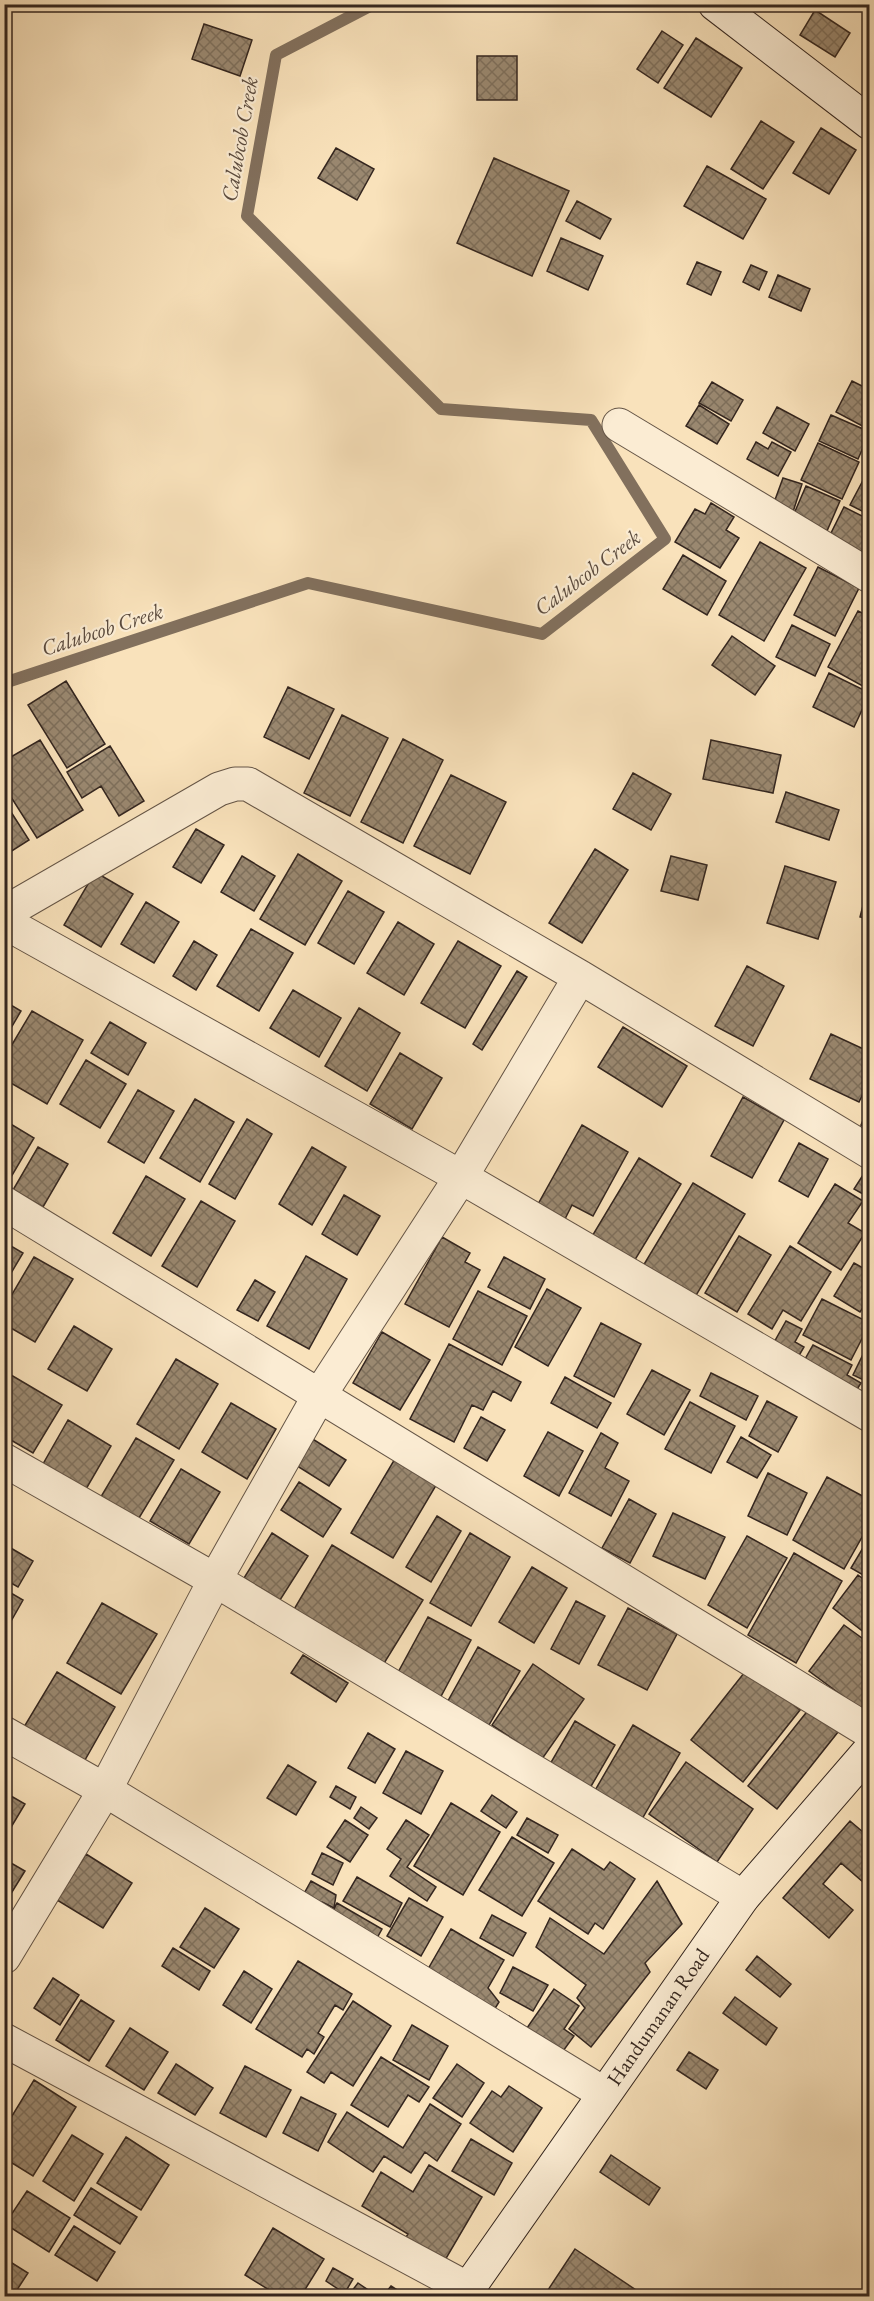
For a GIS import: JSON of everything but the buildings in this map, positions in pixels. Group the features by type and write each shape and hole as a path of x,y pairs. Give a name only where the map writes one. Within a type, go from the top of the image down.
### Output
{"street":[{"path":"715,4 870,123"},
{"path":"620,425 870,576"},
{"path":"4,914 219,789 236,784 248,784 580,977 870,1152"},
{"path":"4,922 461,1178 870,1416"},
{"path":"4,1957 105,1790 215,1580 319,1396 461,1178 580,977"},
{"path":"4,1203 870,1732"},
{"path":"4,1460 215,1580 743,1897"},
{"path":"4,1733 105,1790 603,2093"},
{"name":"Handumanan Road","path":"466,2293 603,2093 743,1897 870,1749"},
{"path":"4,2040 466,2293"}],"waterway":[{"name":"Calubcob Creek","path":"4,683 308,583 542,634 665,539 591,420 441,409 247,216 276,55 374,4"}]}
